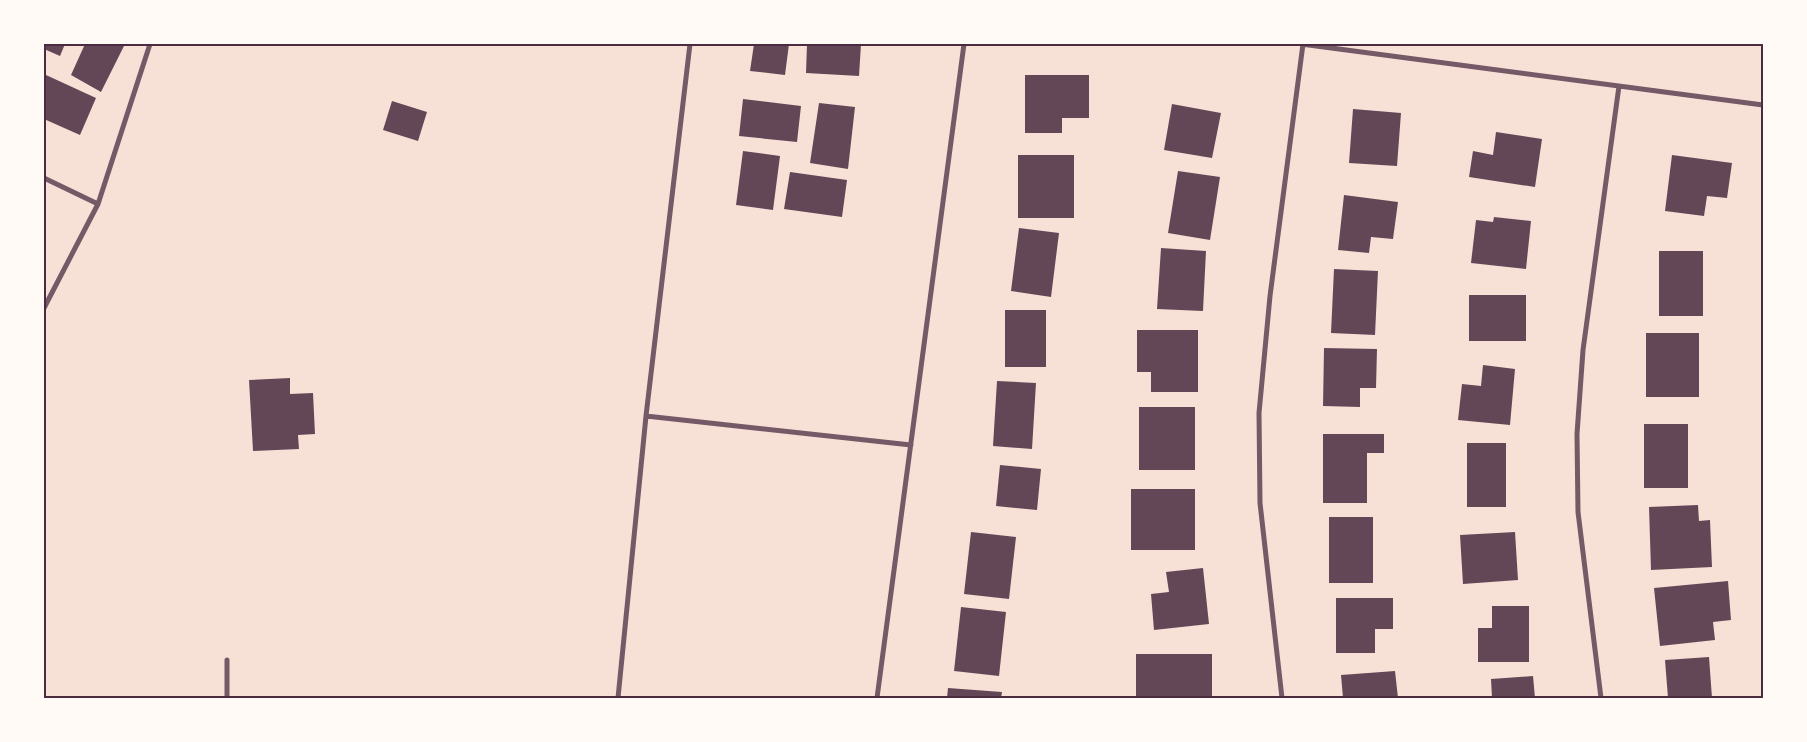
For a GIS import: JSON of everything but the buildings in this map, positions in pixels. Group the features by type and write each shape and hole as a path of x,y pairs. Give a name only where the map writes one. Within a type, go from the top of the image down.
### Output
{"street":[{"path":"44,308 98,204 150,44"},
{"path":"618,698 646,416 690,44"},
{"path":"877,698 964,44"},
{"path":"1282,698 1260,504 1259,413 1270,296 1302,44 1763,105"},
{"path":"1601,698 1578,512 1577,434 1583,350 1619,86"},
{"path":"44,178 98,204"},
{"path":"646,416 911,445"},
{"path":"227,660 227,698"}]}
